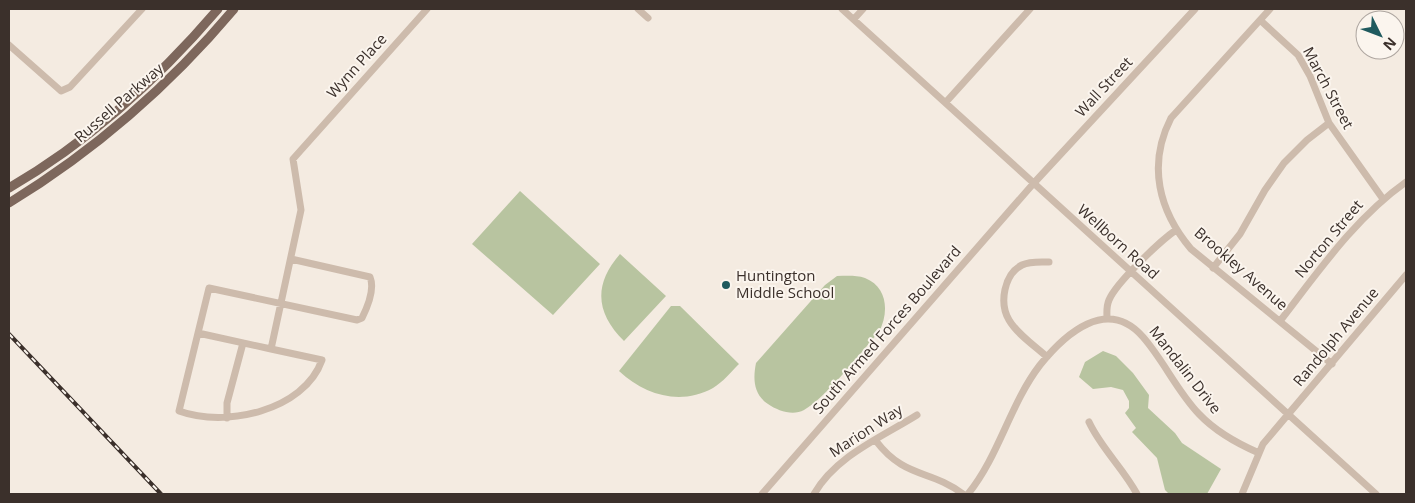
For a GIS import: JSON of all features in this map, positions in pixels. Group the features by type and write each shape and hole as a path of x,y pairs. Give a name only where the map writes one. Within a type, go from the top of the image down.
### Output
{"main road":[{"name":"Russell Parkway","path":"9,188 60,155 115,112 171,60 218,9"},
{"name":"Russell Parkway","path":"9,203 68,163 129,114 188,59 234,9"}],"street":[{"path":"9,45 60,90 70,87 142,9"},
{"name":"Wynn Place","path":"290,260 302,210 293,159 427,9"},
{"path":"638,9 648,18"},
{"name":"Wellborn Road","path":"842,9 1376,494"},
{"path":"854,19 863,9"},
{"path":"946,102 1030,9"},
{"name":"Wall Street","path":"1034,184 1195,9"},
{"name":"Brookley Avenue","path":"1270,9 1176,110 1167,126 1158,162 1158,180 1164,206 1176,230 1192,249 1332,364"},
{"name":"March Street","path":"1260,20 1298,55 1310,76 1329,123 1382,199"},
{"path":"1213,268 1240,234 1264,190 1284,163 1307,140 1329,123"},
{"name":"Norton Street","path":"1280,321 1325,264 1382,199 1406,182"},
{"name":"South Armed Forces Boulevard","path":"762,494 1034,184"},
{"path":"968,494 987,466 1029,383 1048,357 1079,327 1094,320 1107,319 1106,309 1110,298 1155,247 1176,230"},
{"path":"198,332 243,343 322,360 317,372 296,393 272,408 251,415 227,418 190,415 179,411 198,332 209,288 281,303 357,320 362,318 367,308 372,283 370,277 290,260 281,303 271,349"},
{"path":"1048,357 1015,328 1005,311 1004,301 1008,280 1014,272 1027,264 1049,262"},
{"name":"Randolph Avenue","path":"1288,416 1406,275"},
{"name":"Mandalin Drive","path":"1107,319 1124,323 1144,338 1192,406 1207,422 1231,440 1259,453"},
{"path":"227,418 227,403 243,343"},
{"name":"Marion Way","path":"814,494 836,466 917,415"},
{"path":"1242,494 1263,444 1288,416"},
{"path":"1089,422 1098,440 1120,467 1137,494"},
{"path":"876,441 885,453 902,467 941,481 963,494"}],"green space":[{"path":"520,191 600,264 553,315 472,244"},
{"path":"620,254 666,296 624,341 608,320 601,299 605,277 611,265"},
{"path":"837,276 865,278 873,282 878,288 882,294 885,309 879,332 833,385 813,404 795,413 776,409 763,400 757,391 754,374 756,363 825,285"},
{"path":"671,306 680,306 739,364 717,386 701,393 676,397 651,392 619,371"},
{"path":"1103,351 1116,356 1133,373 1149,395 1148,408 1175,433 1182,443 1221,469 1207,494 1169,494 1165,490 1157,458 1132,432 1136,428 1125,413 1129,408 1129,401 1123,390 1111,387 1093,389 1079,377 1085,362"}],"railway":[{"path":"9,334 161,494"}],"place":[{"name":"Huntington Middle School","path":"726,285"}]}
